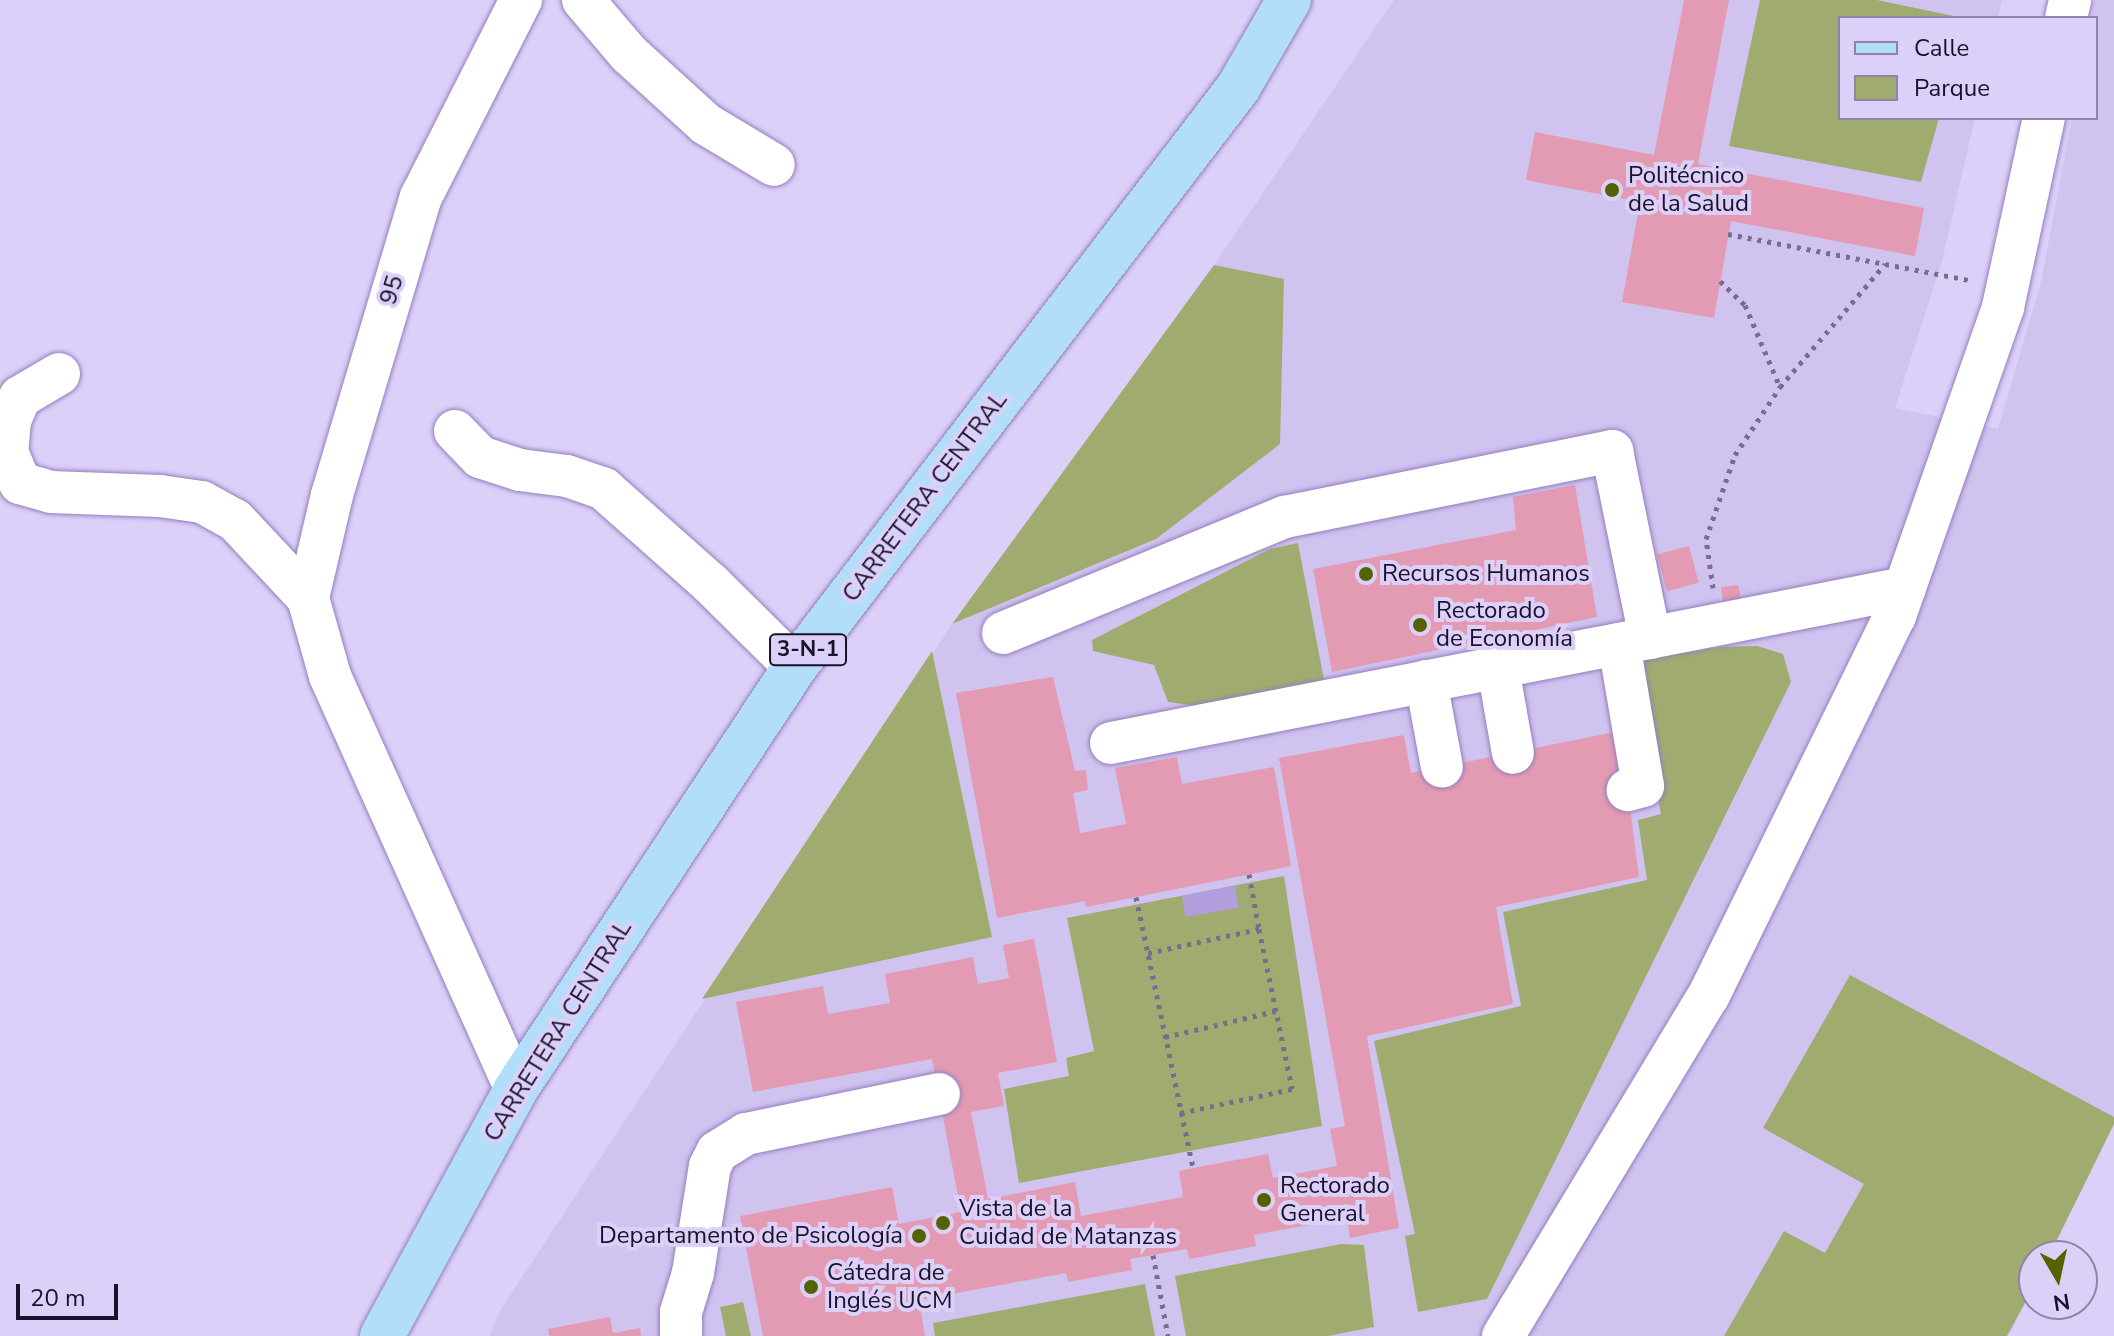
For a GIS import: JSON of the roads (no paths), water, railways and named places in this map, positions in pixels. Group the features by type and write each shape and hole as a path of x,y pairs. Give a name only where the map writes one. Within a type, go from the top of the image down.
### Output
{"main road":[{"name":"CARRETERA CENTRAL","path":"382,1336 516,1089 795,667 1238,88 1289,0"}],"street":[{"name":"95","path":"308,598 336,480 421,197 521,0"},
{"path":"583,0 629,54 706,124 774,165"},
{"path":"1496,1335 1709,995 1888,630 2007,287 2044,120"},
{"path":"59,374 20,397 10,420 7,452 20,483 51,492 160,496 202,502 235,520 308,598 330,676 516,1089"},
{"path":"455,431 480,457 520,470 567,476 604,489 711,584 795,667"},
{"path":"1003,633 1285,517 1612,451 1634,641 1643,786 1628,790"},
{"path":"1111,743 1905,588"},
{"path":"1498,668 1513,753"},
{"path":"1426,681 1442,767"},
{"path":"681,1336 681,1312 693,1273 710,1166 717,1152 746,1134 939,1094"}],"place":[{"name":"Politécnico de la Salud","path":"1612,190"},
{"name":"Recursos Humanos","path":"1366,574"},
{"name":"Rectorado de Economía","path":"1420,625"},
{"name":"Rectorado General","path":"1264,1200"},
{"name":"Vista de la Cuidad de Matanzas","path":"943,1223"},
{"name":"Departamento de Psicología","path":"919,1236"},
{"name":"Cátedra de Inglés UCM","path":"811,1287"}]}
